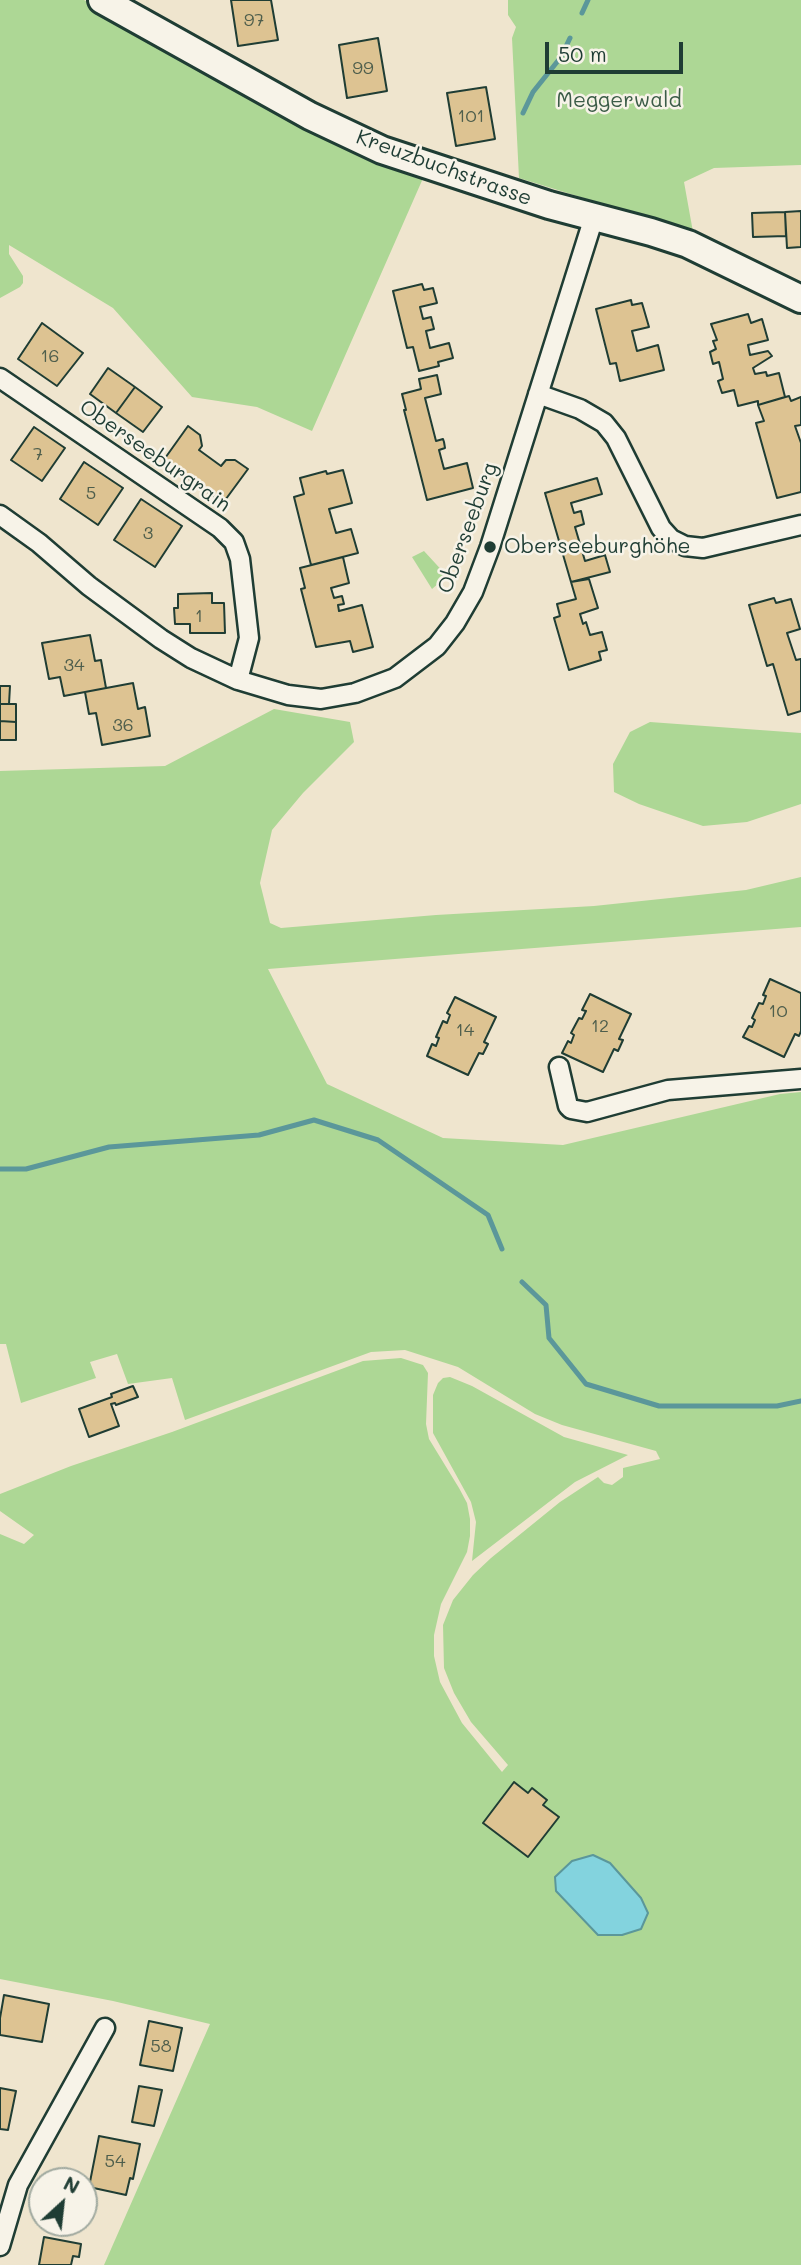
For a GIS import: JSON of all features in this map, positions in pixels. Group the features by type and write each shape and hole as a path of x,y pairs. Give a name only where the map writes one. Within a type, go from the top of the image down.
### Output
{"street":[{"name":"Kreuzbuchstrasse","path":"102,0 310,116 382,150 549,205 688,244 801,299"},
{"name":"Oberseeburg","path":"0,515 161,639 191,658 238,681 288,695 321,699 373,687 395,678 436,646 455,623 473,592 594,217"},
{"name":"Oberseeburgrain","path":"0,378 220,528 234,541 240,559 248,639 238,681"},
{"path":"538,394 580,409 604,423 616,438 661,528 671,539 685,546 703,548 801,524"},
{"path":"559,1067 568,1106 587,1112 668,1090 801,1079"},
{"path":"0,2246 18,2185 105,2028"}],"green space":[{"path":"0,0 84,0 163,45 424,176 312,431 257,407 192,397 113,308 9,245 9,254 23,276 23,283 0,298"},
{"name":"Meggerwald","path":"508,0 801,0 801,165 714,168 684,182 693,232 519,178 512,38 516,27 508,15"},
{"path":"424,551 447,576 432,589 412,557"},
{"path":"274,709 350,722 354,742 303,793 272,830 260,883 270,923 281,928 436,915 594,906 746,890 801,877 801,927 268,969 327,1084 443,1138 563,1145 780,1094 801,1092 801,2265 104,2265 210,2024 113,2001 0,1979 0,1534 24,1544 34,1535 0,1511 0,1494 363,1361 401,1358 423,1365 428,1373 426,1424 429,1439 467,1503 470,1519 467,1552 441,1604 434,1635 434,1656 440,1682 462,1723 502,1772 508,1765 471,1722 454,1693 444,1668 443,1625 453,1600 491,1558 560,1502 598,1477 604,1483 612,1485 623,1477 623,1468 660,1459 656,1451 562,1425 535,1414 458,1367 405,1350 371,1352 185,1420 172,1378 128,1384 117,1354 90,1362 96,1378 21,1403 6,1344 0,1344 0,771 165,766"},
{"path":"650,722 801,733 801,804 747,822 703,826 639,804 614,792 613,764 630,732"},
{"path":"450,1377 472,1386 564,1437 628,1455 575,1482 472,1561 476,1522 471,1502 433,1433 433,1395 438,1383 443,1378"}],"water":[{"path":"593,1855 610,1863 641,1898 648,1913 641,1929 622,1935 598,1935 556,1891 555,1877 572,1861"}],"building":[{"path":"231,0 271,0 278,40 238,46"},
{"path":"378,38 387,91 347,98 339,45"},
{"path":"486,87 495,139 456,146 447,93"},
{"path":"801,211 801,247 787,248 785,212"},
{"path":"785,212 786,236 753,237 752,213"},
{"path":"422,284 424,290 433,288 437,303 420,307 423,319 431,317 434,329 426,331 430,348 449,343 453,358 438,362 439,366 419,371 413,347 407,348 393,291"},
{"path":"631,300 632,305 642,303 649,327 632,331 637,351 658,345 664,370 620,381 616,363 610,364 596,309"},
{"path":"748,314 751,323 762,319 768,340 748,345 750,355 768,351 772,356 753,368 755,374 766,372 767,376 779,373 785,397 758,405 758,401 738,406 734,390 722,393 718,381 723,379 719,362 713,364 710,352 716,349 713,341 717,340 711,324"},
{"path":"42,323 83,353 57,386 18,359"},
{"path":"108,368 135,387 116,413 90,394"},
{"path":"437,375 441,394 425,398 436,441 443,439 444,442 445,448 439,450 444,469 467,463 473,488 427,500 402,394 421,389 419,379"},
{"path":"135,387 162,407 143,432 116,413"},
{"path":"789,396 791,401 801,397 801,425 795,426 801,443 801,492 777,498 756,423 764,421 758,405"},
{"path":"188,426 200,435 202,446 199,450 221,466 226,460 235,460 248,469 223,503 163,461"},
{"path":"34,427 65,448 42,481 11,460"},
{"path":"84,462 123,488 98,525 60,499"},
{"path":"343,470 352,503 329,509 336,533 351,529 358,553 311,565 294,497 304,494 300,478 326,471 327,474"},
{"path":"597,478 602,494 571,503 574,513 581,511 584,524 575,527 585,561 605,555 610,572 571,582 545,493"},
{"path":"141,499 182,526 155,567 114,540"},
{"path":"343,557 349,583 331,588 334,598 342,596 344,604 338,605 339,611 362,605 373,647 353,652 350,641 316,647 301,589 305,588 300,568"},
{"path":"589,579 598,608 580,614 590,635 602,632 607,650 599,652 601,660 569,670 554,618 560,616 557,604 576,599 571,582"},
{"path":"212,593 212,603 224,603 225,633 190,633 190,624 175,624 174,608 178,608 178,594"},
{"path":"774,598 776,603 791,599 800,629 787,633 796,660 801,659 801,711 788,715 773,664 767,666 749,605"},
{"path":"90,635 95,661 101,660 106,688 64,696 60,677 49,679 42,643"},
{"path":"133,683 138,709 145,707 150,736 102,745 96,713 89,714 85,692"},
{"path":"0,686 10,686 9,704 0,704"},
{"path":"0,704 16,704 16,722 0,721"},
{"path":"0,721 16,722 16,740 0,740"},
{"path":"770,979 801,993 801,1031 799,1036 795,1034 784,1057 743,1037 749,1026 752,1027 755,1020 752,1018 759,1003 763,1004 766,996 763,995"},
{"path":"590,994 631,1014 619,1039 623,1040 618,1051 614,1049 603,1072 562,1053 568,1041 571,1043 574,1035 571,1033 586,1011 582,1010"},
{"path":"455,997 496,1017 484,1042 488,1044 483,1054 479,1053 468,1075 427,1056 432,1044 436,1046 439,1038 436,1037 443,1021 447,1023 450,1015 447,1013"},
{"path":"133,1386 138,1397 116,1405 111,1404 119,1426 89,1437 79,1409"},
{"path":"514,1782 528,1793 532,1788 547,1800 543,1805 559,1817 528,1857 483,1823"},
{"path":"4,1995 49,2004 42,2042 0,2035"},
{"path":"149,2021 182,2028 173,2071 140,2065"},
{"path":"139,2086 162,2090 154,2126 132,2122"},
{"path":"0,2088 16,2091 8,2130 0,2129"},
{"path":"99,2136 140,2144 133,2179 130,2178 126,2195 98,2189 98,2167 93,2167"},
{"path":"44,2237 81,2244 79,2257 73,2256 71,2265 39,2265"}],"waterway":[{"path":"582,13 588,0"},
{"path":"523,113 533,92 561,57 570,38"},
{"path":"0,1169 26,1169 109,1147 259,1135 314,1120 378,1140 488,1215 502,1249"},
{"path":"522,1282 546,1305 549,1338 586,1384 659,1406 777,1406 801,1401"}],"place":[{"name":"Oberseeburghöhe","path":"490,547"}]}
